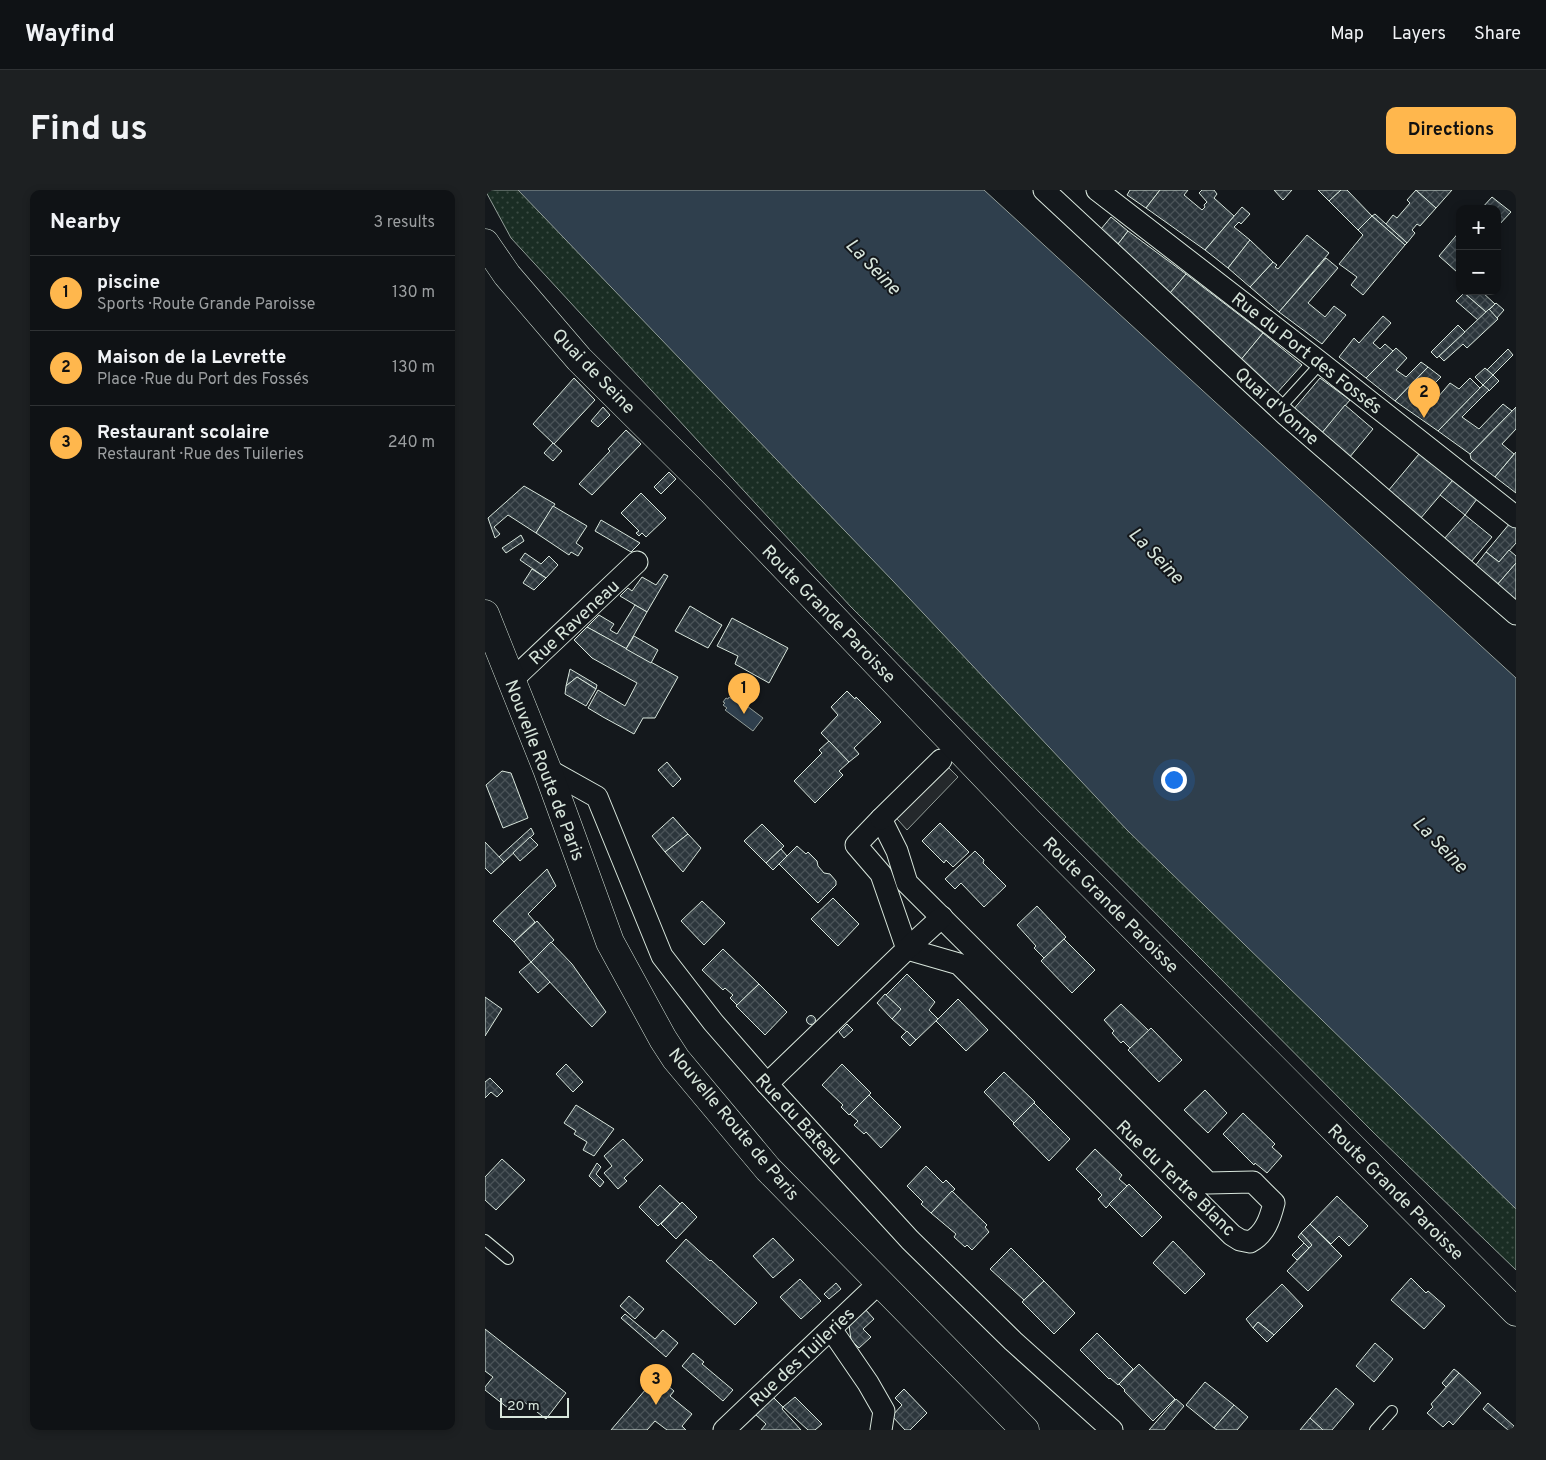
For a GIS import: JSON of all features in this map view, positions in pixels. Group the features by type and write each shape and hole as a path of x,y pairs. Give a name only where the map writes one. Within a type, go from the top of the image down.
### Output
{"main road":[{"name":"Quai de Seine","path":"485,243 507,275 579,360 712,491"},
{"name":"Route Grande Paroisse","path":"712,491 1030,823 1516,1312"},
{"name":"Nouvelle Route de Paris","path":"485,614 547,770 610,942 675,1059 768,1169 1025,1430"}],"street":[{"name":"Quai d'Yonne","path":"1044,190 1279,409 1516,614"},
{"name":"Rue du Port des Fossés","path":"1097,190 1516,517"},
{"name":"Rue Raveneau","path":"511,682 637,562"},
{"path":"907,949 881,874 856,845 941,760"},
{"name":"Rue du Bateau","path":"547,770 597,797 662,956 713,1022 767,1084 910,1240 1013,1341 1112,1430"},
{"name":"Rue du Tertre Blanc","path":"881,819 897,851 907,883 1208,1183 1253,1182 1274,1203 1271,1217 1259,1237 1250,1242 1240,1240 1232,1235 959,964 907,949"},
{"path":"767,1084 942,917"},
{"name":"Rue des Tuileries","path":"724,1430 879,1283"},
{"path":"831,1329 869,1383 884,1411 881,1430"}],"lane":[{"path":"1279,409 1321,363"},
{"path":"485,1240 508,1259"},
{"path":"1375,1430 1391,1411"}],"green space":[{"path":"485,190 531,190 1516,1193 1516,1270 1374,1133 851,607 511,238"}],"shaded area":[{"path":"941,760 958,777 907,830 890,811"}],"water":[{"name":"La Seine","path":"518,190 984,190 1516,678 1516,1209 1127,830 893,581"},
{"path":"729,697 733,700 735,697 763,718 753,731 725,710 727,708 723,705 725,703 723,702"}],"building":[{"path":"1130,190 1160,190 1146,208 1127,195"},
{"path":"1160,190 1188,190 1184,195 1202,210 1207,202 1199,193 1202,190 1214,190 1217,194 1214,198 1234,216 1205,250 1146,208"},
{"path":"1274,190 1292,190 1283,200"},
{"path":"1318,190 1341,190 1329,201"},
{"path":"1341,190 1347,190 1372,216 1358,230 1329,201"},
{"path":"1416,190 1436,208 1420,226 1417,224 1412,230 1415,233 1407,243 1386,224 1393,215 1397,218 1410,203 1407,200"},
{"path":"1416,190 1452,190 1436,208"},
{"path":"1492,197 1511,212 1501,223 1501,205 1485,205"},
{"path":"1242,207 1250,214 1241,224 1239,222 1234,227 1250,240 1228,268 1205,250"},
{"path":"1375,214 1407,243 1405,245 1372,216"},
{"path":"1372,216 1405,245 1363,295 1351,285 1357,277 1339,264 1363,235 1358,230"},
{"path":"1111,217 1128,231 1112,252 1096,235"},
{"path":"1128,231 1186,274 1165,299 1112,252"},
{"path":"1307,235 1329,253 1279,312 1250,287 1273,262 1277,265 1275,267 1278,269"},
{"path":"1456,236 1456,271 1439,256"},
{"path":"1250,240 1273,262 1250,287 1228,268"},
{"path":"1326,258 1338,268 1308,303 1325,317 1334,306 1346,315 1322,344 1279,312"},
{"path":"1186,274 1263,333 1239,362 1165,299"},
{"path":"1462,295 1466,295 1486,312 1478,320 1456,301"},
{"path":"1467,295 1485,295 1495,304 1486,312"},
{"path":"1496,303 1504,310 1497,318 1489,310"},
{"path":"1489,309 1498,319 1467,348 1463,344 1444,361 1439,356"},
{"path":"1383,316 1391,323 1373,343 1380,349 1385,344 1393,351 1366,378 1339,357 1354,338 1359,343"},
{"path":"1458,325 1465,332 1437,358 1431,352"},
{"path":"1263,333 1302,365 1276,394 1239,362"},
{"path":"1396,348 1407,358 1396,370 1406,377 1421,362 1428,367 1395,401 1366,378"},
{"path":"1508,349 1513,355 1493,375 1487,370"},
{"path":"1428,367 1441,377 1428,390 1438,397 1450,383 1459,389 1470,378 1480,388 1438,431 1395,401"},
{"path":"1485,368 1493,375 1483,385 1475,377"},
{"path":"1493,375 1499,381 1489,391 1483,385"},
{"path":"574,378 595,400 554,444 533,424"},
{"path":"1320,378 1350,400 1321,434 1293,410"},
{"path":"1483,385 1489,390 1462,417 1479,429 1503,404 1512,411 1470,454 1438,431"},
{"path":"1345,405 1373,429 1349,458 1321,434"},
{"path":"603,407 610,415 598,427 591,421"},
{"path":"1516,407 1516,429 1502,444 1514,454 1495,477 1471,459 1470,454"},
{"path":"626,430 641,444 592,495 579,484 610,451 608,449"},
{"path":"553,443 562,451 553,461 544,453"},
{"path":"1516,452 1516,493 1495,477"},
{"path":"1419,454 1453,480 1420,519 1388,491"},
{"path":"669,472 676,479 661,494 654,487"},
{"path":"1453,480 1477,499 1465,515 1440,495"},
{"path":"524,486 555,504 536,533 508,515 494,527 500,534 495,538 488,518"},
{"path":"641,493 666,518 646,537 642,533 639,536 636,533 639,531 621,513"},
{"path":"553,506 587,526 576,543 583,548 578,556 571,552 569,555 536,533"},
{"path":"1465,515 1492,537 1471,562 1444,539"},
{"path":"601,520 640,543 631,552 595,531"},
{"path":"1510,523 1516,528 1516,543 1499,562 1486,552"},
{"path":"521,535 524,541 506,553 502,548"},
{"path":"1509,550 1516,556 1516,563 1497,585 1475,566 1486,552 1499,562"},
{"path":"525,553 541,564 549,556 558,565 546,578 520,560"},
{"path":"1516,563 1516,602 1497,585"},
{"path":"532,569 546,578 534,590 523,583"},
{"path":"664,574 668,576 647,612 620,596 628,588 632,591 642,577 656,585"},
{"path":"635,605 647,612 626,649 587,627 599,615 614,624 610,630 617,634"},
{"path":"690,606 722,625 708,648 675,631"},
{"path":"732,618 788,648 769,683 735,664 738,656 717,646"},
{"path":"587,627 678,677 655,718 643,718 634,734 588,708 598,690 625,706 637,683 592,658 574,640"},
{"path":"634,636 658,650 651,663 626,649"},
{"path":"570,669 597,685 596,689 577,677 566,686"},
{"path":"577,677 596,689 586,706 565,694 566,686"},
{"path":"847,691 855,699 856,697 881,722 854,748 859,754 849,762 821,733 838,715 831,707"},
{"path":"829,741 849,762 839,771 843,775 815,803 794,781 822,753 819,750"},
{"path":"667,762 681,779 673,787 658,770"},
{"path":"502,771 511,773 528,818 503,828 486,785"},
{"path":"673,817 688,834 665,852 652,836"},
{"path":"940,823 969,852 953,867 946,860 944,863 922,841"},
{"path":"762,824 784,846 766,863 744,841"},
{"path":"531,828 534,834 504,862 499,857"},
{"path":"688,834 701,848 683,872 665,852"},
{"path":"530,837 538,845 520,861 513,853"},
{"path":"485,842 504,862 491,874 485,868"},
{"path":"797,846 806,854 808,852 817,861 818,866 824,873 830,874 836,881 836,885 818,903 779,864"},
{"path":"781,849 787,856 773,870 766,863"},
{"path":"975,851 984,860 983,863 1006,886 984,907 961,883 955,889 945,879"},
{"path":"547,869 556,886 528,914 535,922 514,942 493,921"},
{"path":"833,898 859,924 838,946 811,919"},
{"path":"702,901 725,923 704,945 681,921"},
{"path":"1037,906 1066,937 1044,958 1017,925"},
{"path":"537,921 554,940 531,962 514,942"},
{"path":"1064,939 1095,970 1072,993 1041,961"},
{"path":"551,942 572,964 606,1012 592,1027 531,962"},
{"path":"723,949 759,984 737,1005 730,998 733,995 725,988 723,990 702,970"},
{"path":"531,962 550,982 538,993 519,972"},
{"path":"907,974 935,1002 929,1010 938,1019 916,1040 892,1019 901,1009 886,995"},
{"path":"759,984 787,1012 765,1035 736,1006"},
{"path":"885,994 901,1009 892,1019 877,1003"},
{"path":"485,997 502,1009 485,1036"},
{"path":"958,999 988,1030 966,1051 936,1021"},
{"path":"1121,1004 1149,1031 1130,1048 1123,1041 1121,1043 1112,1033 1114,1031 1104,1020"},
{"path":"811,1015 816,1020 811,1025 806,1020"},
{"path":"847,1024 853,1030 844,1038 839,1032"},
{"path":"1151,1028 1182,1060 1159,1082 1128,1050"},
{"path":"907,1031 916,1040 910,1046 901,1037"},
{"path":"566,1064 583,1082 573,1092 556,1074"},
{"path":"842,1064 871,1093 849,1115 841,1107 843,1105 822,1085"},
{"path":"1004,1072 1035,1102 1014,1123 984,1092"},
{"path":"490,1078 503,1091 497,1097 491,1092 485,1098 485,1082"},
{"path":"1205,1090 1227,1113 1208,1133 1184,1110"},
{"path":"869,1095 901,1127 881,1148 866,1132 864,1134 854,1125 858,1121 850,1114"},
{"path":"1034,1103 1070,1139 1049,1161 1013,1124"},
{"path":"576,1105 614,1129 594,1156 583,1150 587,1142 574,1134 576,1131 564,1123"},
{"path":"1243,1113 1275,1144 1272,1147 1282,1156 1267,1173 1255,1163 1254,1165 1223,1134"},
{"path":"623,1139 643,1160 624,1178 627,1181 618,1189 604,1173 612,1166 604,1156"},
{"path":"1095,1149 1122,1175 1119,1179 1127,1186 1106,1208 1098,1199 1102,1195 1076,1169"},
{"path":"502,1159 525,1180 496,1210 485,1200 485,1177"},
{"path":"597,1163 601,1167 596,1174 604,1182 600,1187 589,1176"},
{"path":"926,1166 943,1183 946,1180 955,1189 931,1213 907,1186"},
{"path":"1129,1184 1162,1217 1142,1237 1109,1204"},
{"path":"660,1185 680,1204 658,1226 639,1207"},
{"path":"952,1191 987,1225 985,1227 989,1232 972,1250 967,1245 965,1247 954,1237 956,1234 931,1213"},
{"path":"1337,1196 1368,1226 1349,1246 1339,1236 1331,1244 1310,1224"},
{"path":"682,1202 697,1217 676,1239 661,1224"},
{"path":"1310,1224 1342,1256 1308,1291 1287,1271 1312,1245 1301,1233"},
{"path":"1301,1233 1312,1245 1309,1248 1298,1237"},
{"path":"773,1238 794,1260 773,1278 753,1256"},
{"path":"686,1239 757,1303 735,1325 666,1261"},
{"path":"1173,1241 1205,1274 1185,1294 1153,1263"},
{"path":"1304,1243 1309,1248 1297,1260 1292,1255"},
{"path":"1011,1248 1044,1281 1024,1300 990,1269"},
{"path":"1411,1278 1426,1293 1428,1291 1445,1306 1424,1329 1391,1300"},
{"path":"800,1279 821,1301 801,1319 780,1297"},
{"path":"1044,1281 1075,1313 1054,1334 1022,1302"},
{"path":"836,1283 841,1289 829,1299 824,1294"},
{"path":"1282,1284 1303,1306 1274,1335 1258,1322 1253,1328 1246,1319"},
{"path":"629,1296 644,1309 635,1319 620,1306"},
{"path":"865,1309 874,1319 863,1329 871,1337 859,1348 851,1340 849,1325"},
{"path":"625,1314 655,1339 663,1330 678,1343 666,1357 621,1318"},
{"path":"1258,1322 1274,1335 1267,1342 1253,1328"},
{"path":"485,1329 566,1393 546,1419 523,1401 513,1412 485,1390 485,1387 493,1377 485,1371"},
{"path":"1097,1333 1133,1369 1118,1385 1109,1379 1080,1350"},
{"path":"1375,1343 1393,1359 1374,1382 1356,1366"},
{"path":"693,1353 704,1362 702,1364 733,1390 723,1401 682,1366"},
{"path":"1139,1364 1175,1399 1153,1421 1119,1384"},
{"path":"1454,1369 1459,1373 1446,1387 1442,1383"},
{"path":"1459,1373 1481,1393 1453,1425 1449,1421 1443,1427 1427,1413 1433,1407 1431,1404"},
{"path":"661,1380 674,1391 670,1396 692,1414 682,1426 686,1430 667,1430 655,1421 647,1430 611,1430 652,1382 656,1385"},
{"path":"1205,1382 1234,1405 1214,1428 1186,1405"},
{"path":"1336,1388 1354,1404 1332,1430 1323,1430 1310,1418"},
{"path":"904,1389 927,1413 910,1430 905,1430 892,1416 902,1405 895,1398"},
{"path":"773,1397 801,1430 761,1430 766,1424 755,1414"},
{"path":"795,1397 822,1424 815,1430 808,1430 783,1407"},
{"path":"1176,1399 1184,1406 1164,1430 1149,1430"},
{"path":"1488,1403 1514,1426 1510,1430 1483,1409"},
{"path":"1234,1405 1248,1417 1237,1430 1217,1430 1214,1428"},
{"path":"1310,1418 1323,1430 1300,1430"}],"place":[{"name":"Maison de la Levrette","path":"1424,418"},
{"name":"piscine","path":"744,714"},
{"name":"Restaurant scolaire","path":"656,1405"}]}
